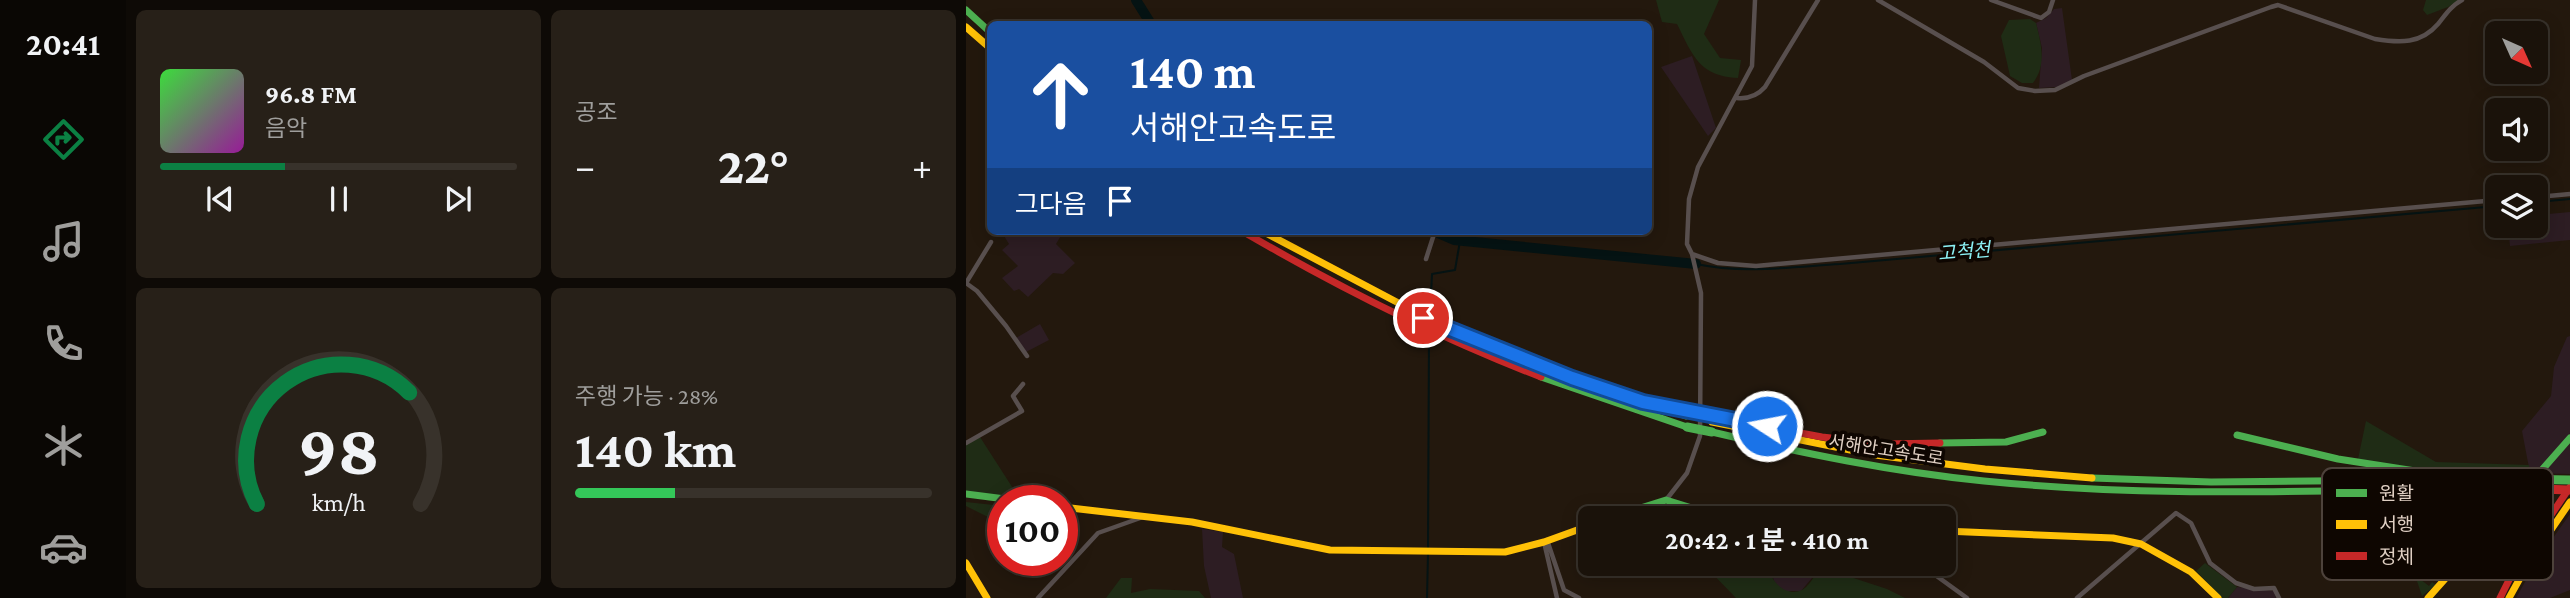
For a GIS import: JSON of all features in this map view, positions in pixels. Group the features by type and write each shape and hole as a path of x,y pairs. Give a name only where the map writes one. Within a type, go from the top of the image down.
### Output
{"main road":[{"path":"966,10 987,29"},
{"path":"966,27 987,45"},
{"name":"서해안고속도로","path":"1249,235 1424,330 1573,390 1687,427 1712,424 1875,455 1985,469 2097,478 2211,482 2322,481"},
{"path":"1269,235 1444,327 1572,378 1643,402 1686,413 1712,424 1884,444 2006,442 2043,432"},
{"name":"서해안고속도로","path":"1712,424 1878,467 1984,481 2097,489 2211,492 2322,490"},
{"path":"2237,435 2297,452 2381,468"},
{"path":"2543,468 2570,438"},
{"path":"2553,513 2570,489"},
{"path":"966,494 987,497"},
{"path":"1647,506 1666,500 1685,506"},
{"path":"2553,527 2570,502"},
{"path":"1078,509 1147,515 1330,550 1505,552 1578,530"},
{"path":"1956,531 2113,538 2141,544 2191,572 2218,598"},
{"path":"966,563 987,598"},
{"path":"2428,598 2444,580"},
{"path":"2500,598 2509,580"},
{"path":"2509,598 2519,580"}],"street":[{"path":"1666,500 1687,473 1700,436 1701,293 1693,256 1687,244 1689,198 1698,167 1752,66 1755,0"},
{"path":"1737,98 1744,99 1765,87 1818,0"},
{"path":"1878,0 1984,62 2018,88 2035,91 2064,87 2084,76 2278,5 2391,42 2423,38 2440,22 2446,12 2462,0"},
{"path":"1991,0 2040,18 2049,12 2053,0"},
{"path":"2548,196 2570,194"},
{"path":"1693,256 1718,263 1756,266 2485,201"},
{"path":"1426,259 1434,235"},
{"path":"991,242 966,283 977,291 1027,356"},
{"path":"966,443 1022,411 1013,396 1023,384"},
{"path":"2077,598 2176,513 2191,523 2210,564 2236,583 2254,589 2274,588 2279,598"},
{"path":"1038,598 1098,533 1147,515"},
{"path":"1546,541 1557,598"},
{"path":"1546,541 1564,590 1578,598"},
{"path":"1936,576 1966,598"}],"shaded area":[{"path":"2062,8 2072,80 2058,87 2039,88 2042,48 2036,23 2046,18 2054,9"},
{"path":"1692,56 1716,128 1708,136 1661,67"},
{"path":"2570,212 2570,240 2510,246 2509,238 2548,238 2548,214"},
{"path":"1003,235 1061,235 1056,244 1075,263 1063,274 1053,273 1028,297 1019,289 1014,291 1002,278 1018,266 1002,250 1009,244"},
{"path":"1040,324 1049,340 1026,352 1016,338"},
{"path":"2570,336 2570,474 2553,474 2553,468 2529,468 2522,431 2551,396 2554,367 2567,337"},
{"path":"2570,514 2570,590 2550,598 2516,598 2526,580 2553,580 2553,538"},
{"path":"1202,529 1223,532 1222,547 1234,554 1243,598 1211,598 1204,566"},
{"path":"1772,576 1814,576 1801,591 1783,591"},
{"path":"2237,587 2274,591 2276,598 2228,598"}],"green space":[{"path":"1656,0 1719,0 1704,34 1720,58 1741,60 1738,78 1714,73 1699,62 1677,24 1662,22"},
{"path":"2426,0 2459,0 2427,15 2423,10"},
{"path":"2030,19 2036,23 2041,46 2040,69 2033,83 2022,83 2010,76 2001,36 2009,20"},
{"path":"2366,421 2436,462 2529,465 2529,468 2410,468 2358,459"},
{"path":"980,437 1011,485 987,485 987,494 966,491 966,445"},
{"path":"966,502 987,504 987,516 966,506"},
{"path":"2205,563 2237,587 2228,598 2222,598 2196,571"},
{"path":"1715,576 1771,576 1779,586 1795,592 1806,587 1815,576 1847,576 1905,598 1736,598"},
{"path":"1121,578 1132,578 1131,593 1150,589 1199,591 1205,598 1106,598"},
{"path":"2415,580 2421,580 2429,586 2432,582 2436,585 2422,596"}],"waterway":[{"name":"고척천","path":"1136,0 1149,21"},
{"name":"고척천","path":"2548,201 2570,199"},
{"name":"고척천","path":"1696,264 1732,269 1804,267 2485,207"},
{"name":"고척천","path":"1442,235 1454,240 1696,264"},
{"path":"1430,317 1432,274 1455,270 1460,241"},
{"path":"1428,548 1429,333"},
{"path":"1427,598 1428,554"}],"traffic: fast":[{"path":"966,10 987,29"},
{"path":"1541,377 1687,427"},
{"path":"1598,387 1686,416"},
{"path":"1686,410 1712,416"},
{"path":"1687,427 1712,432"},
{"path":"1712,432 1848,461 1984,481 2178,492 2322,491"},
{"path":"1940,443 2006,442 2043,432"},
{"path":"2237,435 2338,459 2396,468"},
{"path":"2544,468 2570,438"},
{"path":"2092,478 2211,482 2322,481"},
{"path":"2553,480 2570,480"},
{"path":"966,494 987,497"},
{"path":"1647,506 1666,500 1685,506"}],"traffic: slow":[{"path":"966,27 987,45"},
{"path":"1270,235 1444,327 1598,387"},
{"path":"1712,422 1875,455 1985,469 2092,478"},
{"path":"2553,527 2570,502"},
{"path":"1078,509 1192,522 1330,550 1505,552 1578,530"},
{"path":"1956,531 2113,538 2141,544 2191,572 2218,598"},
{"path":"966,563 987,598"},
{"path":"2428,598 2444,580"},
{"path":"2509,598 2519,580"}],"traffic: jam":[{"path":"1249,235 1388,310 1541,377"},
{"path":"1716,417 1822,437 1884,444 1940,443"},
{"path":"2553,512 2570,487"},
{"path":"2553,489 2570,490"},
{"path":"2500,598 2509,580"}],"route":[{"path":"1423,318 1572,378 1643,402 1767,426"}]}
